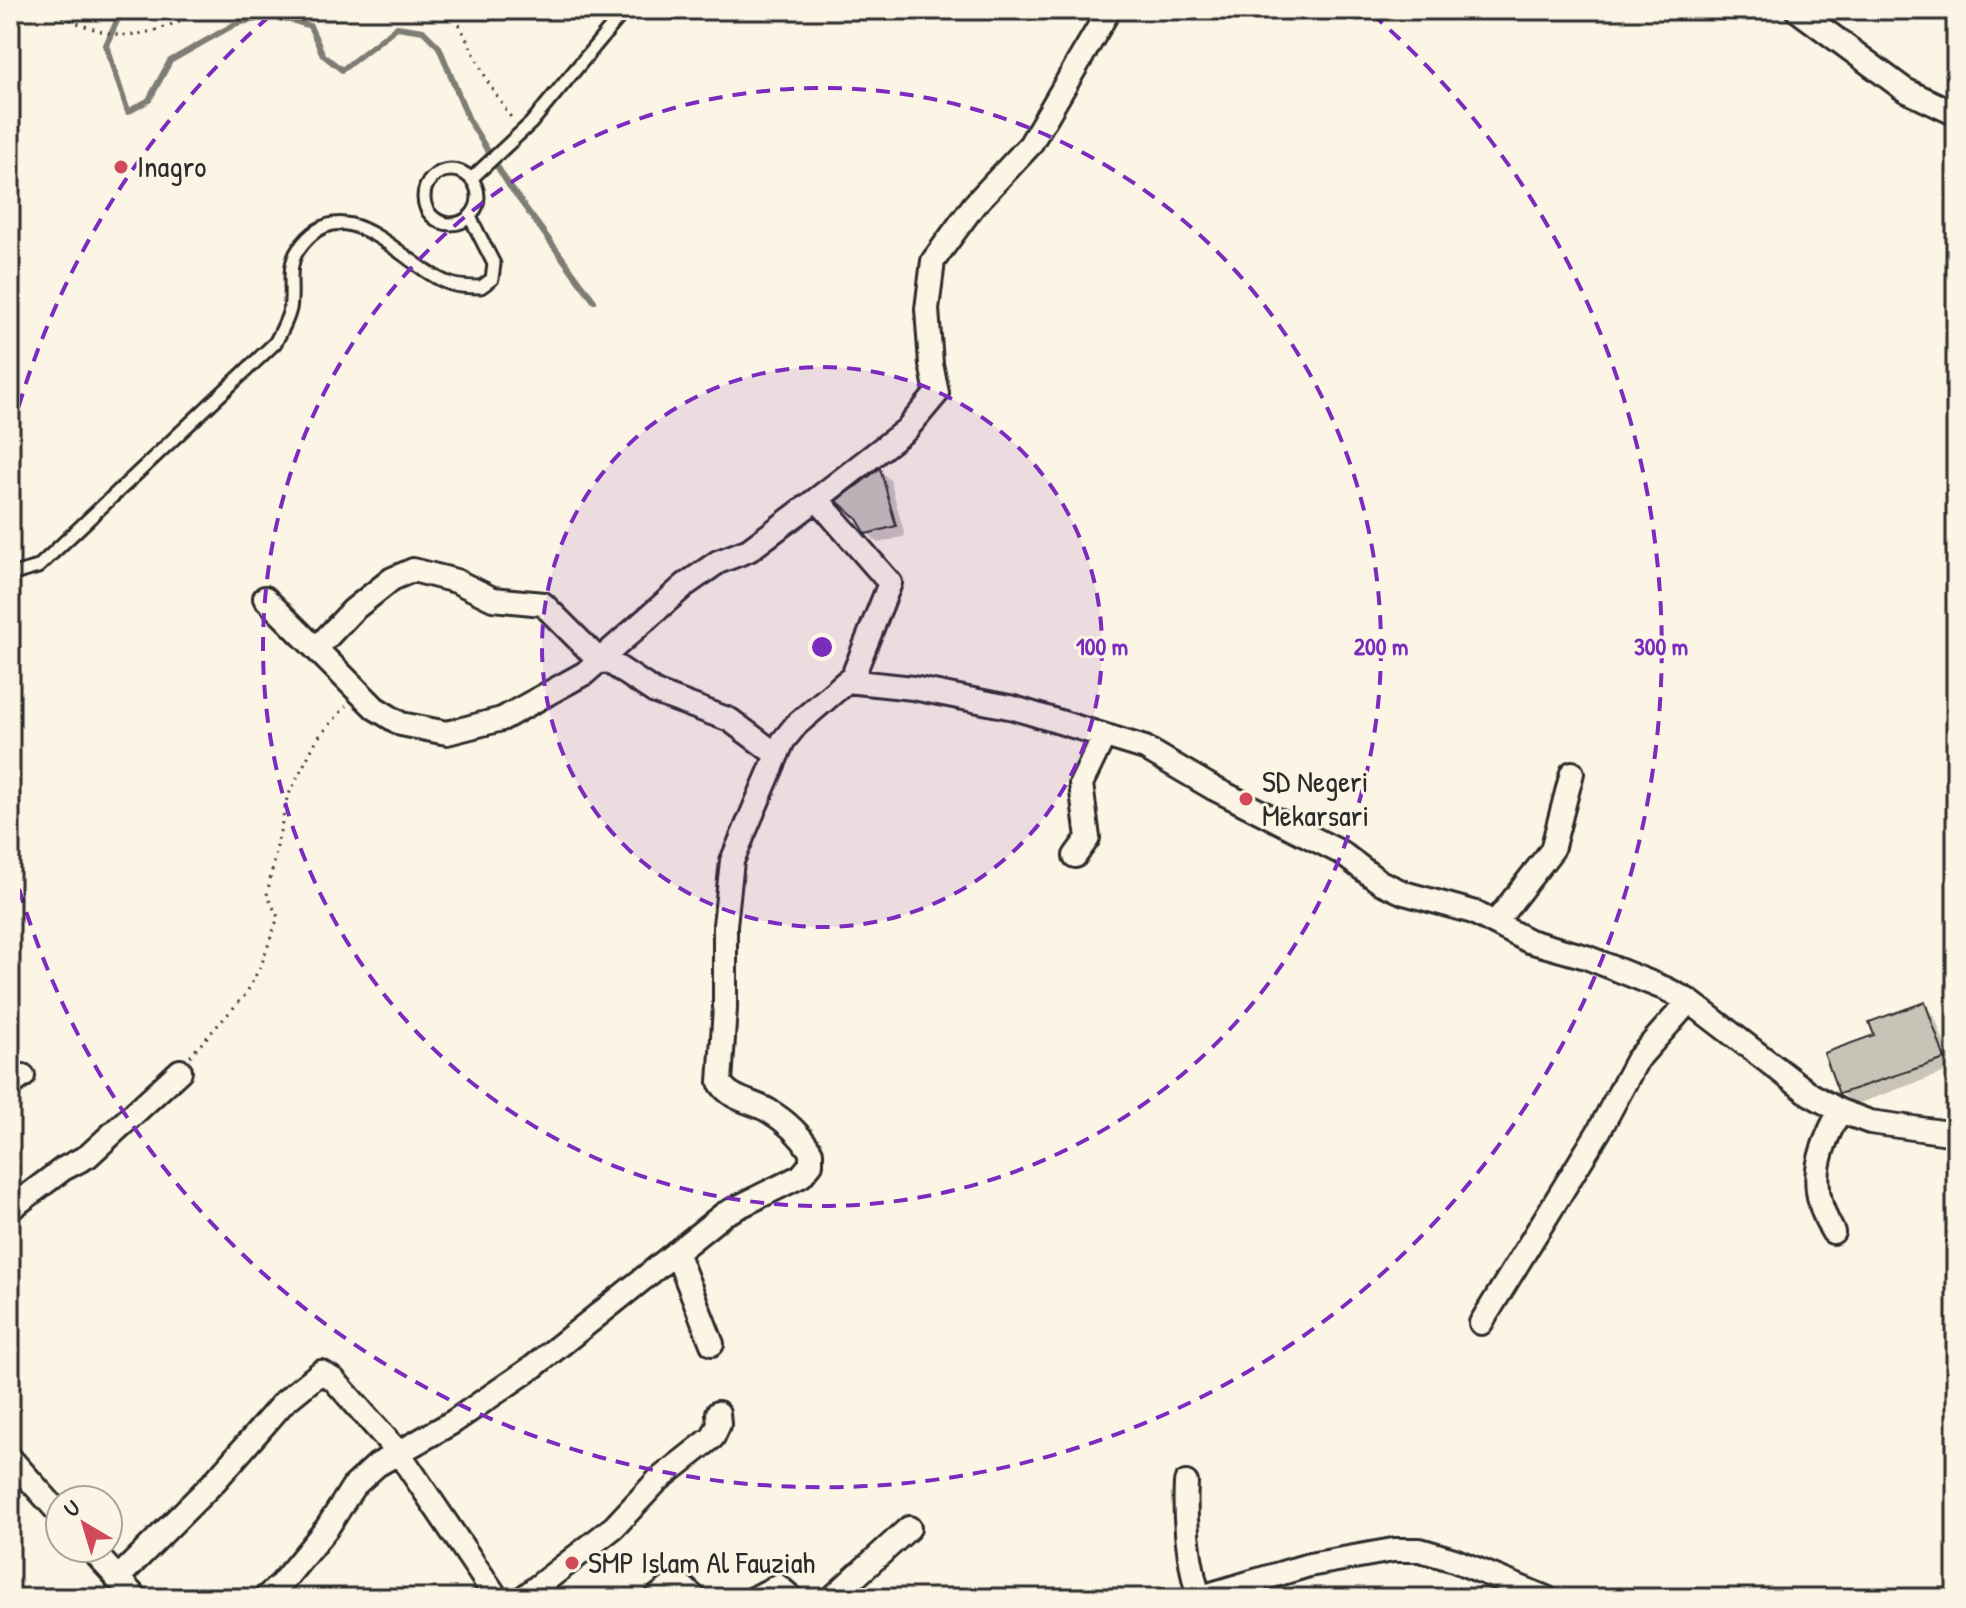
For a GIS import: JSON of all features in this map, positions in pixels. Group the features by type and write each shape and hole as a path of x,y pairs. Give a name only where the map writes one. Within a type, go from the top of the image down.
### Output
{"street":[{"path":"265,598 375,708 401,724 447,733 502,719 544,699 603,660 685,585 718,562 749,550 906,430 937,393 931,364 927,309 933,261 974,205 1030,145 1109,10"},
{"path":"1797,10 1905,90 1956,114"},
{"path":"265,1598 327,1528 353,1487 377,1465 453,1422 533,1367 724,1214 801,1176 811,1164 811,1152 793,1130 772,1112 726,1092 720,1082 725,1008 725,925 732,861 777,755 796,725 851,681 890,582 817,499"},
{"path":"316,649 353,610 392,579 413,570 456,581 493,599 543,604 603,660 655,692 730,720 777,755"},
{"path":"851,681 1014,708 1145,748 1213,788 1340,852 1380,882 1495,923 1529,941 1642,977 1689,1001 1799,1086 1840,1111 1870,1122 1956,1134"},
{"path":"1075,856 1088,838 1081,784 1104,736"},
{"path":"1495,923 1552,850 1572,773"},
{"path":"1481,1323 1599,1131 1637,1060 1689,1001"},
{"path":"10,1209 63,1169 88,1156 180,1071"},
{"path":"1833,1232 1819,1206 1816,1190 1822,1149 1840,1111"},
{"path":"676,1252 712,1344"},
{"path":"117,1579 215,1481 283,1403 321,1372 334,1380 399,1453 497,1598"},
{"path":"523,1598 614,1527 657,1481 713,1437 719,1424 718,1413"},
{"path":"10,1458 44,1496"},
{"path":"1186,1483 1184,1524 1189,1564 1198,1598 1309,1565 1393,1550 1420,1550 1454,1560 1546,1598"},
{"path":"832,1598 909,1528"},
{"path":"104,1564 136,1598"},
{"path":"656,1598 677,1582 695,1598"},
{"path":"755,1598 778,1586 792,1598"}],"lane":[{"path":"476,174 522,132 625,10"},
{"path":"446,170 476,174 479,191 477,205 470,217 457,224 442,223 430,215 424,202 425,188 433,176 446,170"},
{"path":"10,575 38,567 275,343 290,307 291,266 298,249 315,234 332,224 346,223 374,234 449,283 481,287 492,279 494,264 470,217"}],"path":[{"path":"10,13 38,10"},
{"path":"48,10 95,32 122,37 147,35 206,10"},
{"path":"326,10 361,10"},
{"path":"452,10 489,84 522,132"},
{"path":"180,1071 196,1048 246,994 262,963 278,917 267,895 287,798 317,739 359,692"}],"building":[{"path":"880,468 896,526 866,534 857,519 837,501"},
{"path":"1925,1002 1945,1059 1839,1094 1824,1053 1874,1035 1869,1022"}],"waterway":[{"path":"122,10 106,45 128,112 149,100 170,61 237,23 275,15 310,26 323,55 342,70 397,27 423,31 439,47 469,120 508,184 594,301"}],"place":[{"name":"Inagro","path":"121,167"},
{"name":"SD Negeri Mekarsari","path":"1246,799"},
{"name":"SMP Islam Al Fauziah","path":"572,1563"}]}
